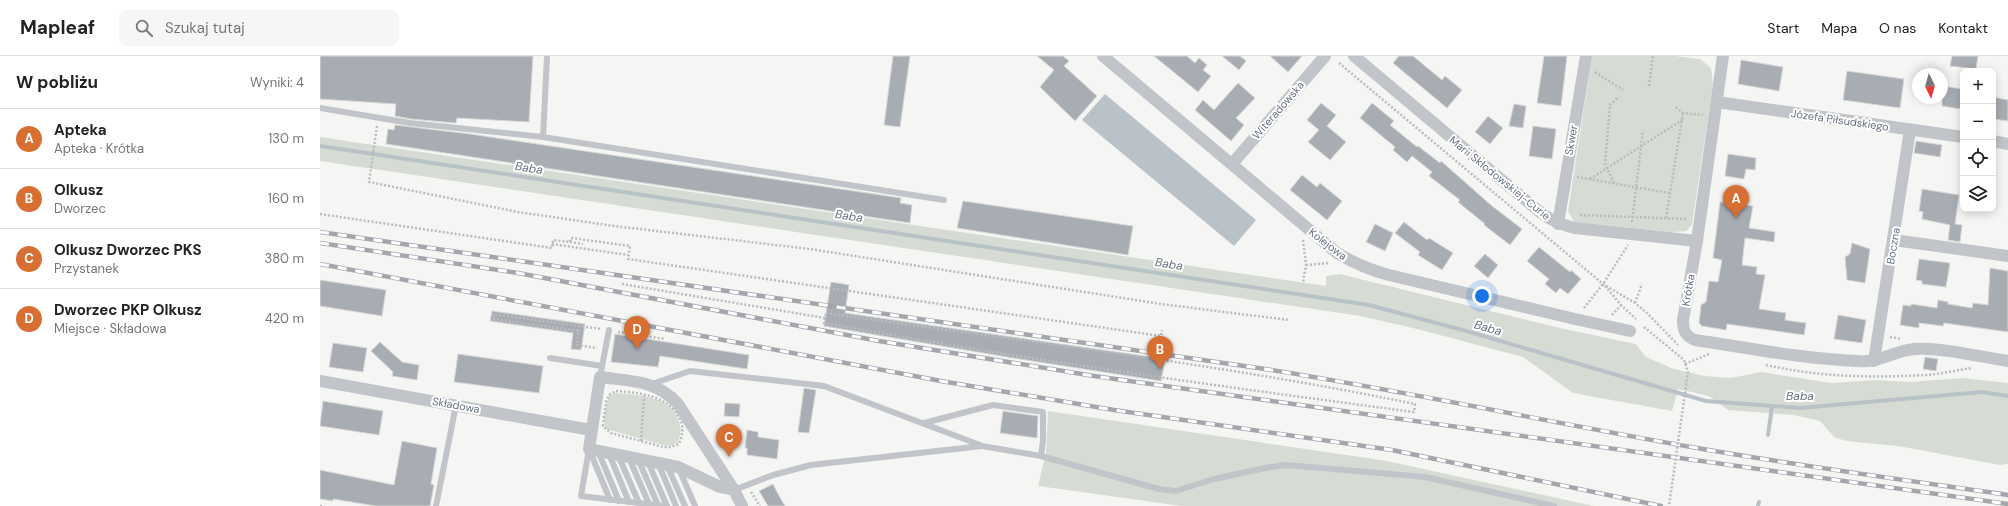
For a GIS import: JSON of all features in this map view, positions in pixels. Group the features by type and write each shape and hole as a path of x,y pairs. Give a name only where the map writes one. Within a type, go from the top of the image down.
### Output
{"street":[{"name":"Kolejowa","path":"1103,56 1337,253 1367,269 1575,319 1630,330"},
{"name":"Witeradowska","path":"1232,164 1325,56"},
{"name":"Marii Skłodowskiej-Curie","path":"1354,56 1545,217 1558,224 1575,228 1697,241"},
{"name":"Krótka","path":"1723,56 1697,241 1683,320 1684,332 1690,338 1822,358 1874,361"},
{"name":"Skwer","path":"1558,224 1585,60"},
{"name":"Józefa Piłsudskiego","path":"1717,102 1960,137"},
{"name":"Boczna","path":"1874,361 1910,130"},
{"path":"1996,142 2008,144"},
{"path":"1894,240 2008,256"},
{"path":"1874,361 1902,351 1923,349 2008,361"},
{"path":"734,490 720,487 633,458 591,430 601,371 652,384 669,394 678,404 734,490 742,506"},
{"name":"Składowa","path":"320,381 591,430"}],"lane":[{"path":"542,137 547,56"},
{"path":"320,108 410,123 542,137 944,200"},
{"path":"550,358 601,371 609,330"},
{"path":"652,384 690,371 824,386 982,446 1040,456 1159,488 1176,491 1214,480 1265,468 1286,465 1425,477 1554,506"},
{"path":"436,506 456,405"},
{"path":"924,424 993,405 1042,412 1043,440 1040,456"},
{"path":"734,490 773,475 811,465 982,446"},
{"path":"610,500 633,458"},
{"path":"633,458 581,496 663,506"},
{"path":"619,501 633,458"},
{"path":"630,502 633,458"},
{"path":"633,458 639,503"},
{"path":"633,458 649,504"},
{"path":"633,458 663,506"},
{"path":"633,458 663,506"},
{"path":"633,458 676,506"},
{"path":"633,458 685,506"},
{"path":"633,458 695,506"}],"path":[{"path":"1649,86 1653,56"},
{"path":"1585,60 1623,90"},
{"path":"1339,63 1603,284 1635,303 1648,314 1669,337 1682,347"},
{"path":"1614,183 1605,164 1610,106 1619,97"},
{"path":"1676,107 1683,113 1715,117"},
{"path":"1666,218 1683,113"},
{"path":"1590,179 1682,120"},
{"path":"1575,319 1603,284 1630,241 1643,130"},
{"path":"376,136 369,182 518,212 614,226 810,248 1161,304 1289,320"},
{"path":"1565,175 1670,193"},
{"path":"320,214 552,248 553,240 583,244"},
{"path":"1574,214 1700,219"},
{"path":"1300,222 1306,265 1303,282"},
{"path":"570,242 571,238 630,246 628,259 1161,336 1162,330"},
{"path":"552,244 628,255"},
{"path":"622,284 825,318"},
{"path":"1603,284 1621,305 1644,327 1684,360 1688,372 1669,506"},
{"path":"1635,303 1642,284"},
{"path":"826,313 1264,376 1349,390 1415,404 1414,412 1051,362 824,323 825,318 826,313"},
{"path":"594,347 576,345 579,330 493,319 494,314 665,339"},
{"path":"1708,350 1713,352"},
{"path":"1685,364 1708,355"},
{"path":"616,391 657,398 672,406 682,421 683,430 679,444 670,447 641,441 607,431 603,426 606,402 612,392 616,391"},
{"path":"641,441 644,395"},
{"path":"749,487 760,506"}],"shaded area":[{"path":"1592,56 1675,56 1700,59 1711,68 1713,84 1692,225 1686,231 1672,232 1574,222 1568,211"},
{"path":"1105,94 1256,220 1234,246 1082,120"},
{"path":"320,137 1326,286 1326,276 1340,274 1560,328 1636,344 1646,357 1674,369 1705,376 1731,378 1761,372 1831,383 1874,380 1910,382 1962,378 2008,383 2008,464 2000,465 1898,446 1846,441 1834,437 1820,421 1794,415 1728,410 1709,396 1678,389 1672,411 1573,393 1523,357 1417,329 1360,316 320,161"},
{"path":"615,393 655,399 668,406 673,410 679,422 680,435 678,442 670,446 663,445 606,429 604,417 609,396"},
{"path":"1048,411 1387,461 1594,506 1182,506 1038,486 1046,453"}],"building":[{"path":"320,56 533,56 529,122 457,118 456,123 411,119 395,116 396,104 320,99"},
{"path":"893,56 910,56 900,127 884,125"},
{"path":"1037,56 1063,56 1069,61 1064,66 1097,96 1075,121 1040,87 1054,70"},
{"path":"1154,56 1187,56 1195,63 1199,58 1207,65 1203,70 1211,76 1198,92"},
{"path":"1222,56 1240,56 1246,61 1239,70"},
{"path":"1270,56 1302,56 1288,72"},
{"path":"1399,56 1413,56 1442,80 1445,76 1462,90 1447,108 1393,63"},
{"path":"1544,56 1567,56 1561,106 1537,103"},
{"path":"1952,56 1978,56 1976,68 1950,66"},
{"path":"1741,60 1783,67 1779,91 1738,84"},
{"path":"1847,71 1904,79 1900,108 1843,100"},
{"path":"1238,83 1255,98 1236,118 1244,125 1231,141 1195,110 1203,100 1214,110"},
{"path":"1948,87 1960,89 1960,109 1942,106 1942,104 1948,104"},
{"path":"1996,98 2008,100 2008,121 1996,119"},
{"path":"1321,103 1336,115 1327,126 1346,142 1330,160 1308,142 1319,130 1307,120"},
{"path":"1372,103 1394,121 1390,125 1417,147 1418,146 1440,163 1441,161 1492,206 1522,229 1510,245 1458,202 1460,200 1429,176 1432,172 1412,156 1407,162 1393,150 1395,147 1360,118"},
{"path":"1514,104 1526,106 1523,128 1509,126"},
{"path":"1488,116 1503,128 1490,144 1475,132"},
{"path":"395,125 470,134 901,198 900,203 912,205 910,223 386,144 388,129 394,130"},
{"path":"1533,126 1556,129 1552,159 1529,156"},
{"path":"1916,141 1942,145 1940,157 1914,153"},
{"path":"1728,154 1756,158 1755,170 1746,169 1744,179 1725,176"},
{"path":"1302,175 1317,187 1320,183 1342,201 1327,220 1290,190"},
{"path":"1922,189 1959,195 1955,224 1962,225 1960,242 1948,240 1950,225 1922,219 1923,212 1919,211"},
{"path":"1731,200 1744,202 1744,205 1753,206 1749,228 1775,232 1774,242 1745,238 1742,265 1757,267 1756,274 1765,275 1759,309 1786,313 1785,320 1806,323 1804,335 1727,324 1726,330 1702,326 1699,323 1701,305 1706,302 1709,281 1718,282 1722,260 1713,258 1720,202 1731,203"},
{"path":"963,201 1133,226 1128,255 957,228"},
{"path":"1404,222 1427,240 1429,238 1453,253 1442,270 1418,255 1420,252 1395,233"},
{"path":"1375,224 1393,233 1385,251 1366,242"},
{"path":"1852,243 1870,249 1865,283 1847,280 1845,257 1850,254"},
{"path":"1539,247 1581,279 1568,294 1560,288 1556,293 1545,284 1549,279 1527,261"},
{"path":"1485,254 1498,265 1488,278 1474,266"},
{"path":"1919,259 1950,263 1946,287 1922,284 1922,281 1916,280"},
{"path":"1990,268 2008,271 2008,332 1944,323 1943,326 1919,323 1919,328 1900,325 1903,305 1911,306 1911,304 1937,308 1938,300 1948,302 1948,304 1972,308 1973,303 1988,305"},
{"path":"320,280 386,290 382,316 320,306"},
{"path":"831,282 849,285 845,313 1165,359 1161,381 824,326"},
{"path":"492,311 585,324 581,350 571,349 573,333 490,321"},
{"path":"1838,315 1866,320 1862,343 1834,339"},
{"path":"615,334 749,355 747,369 660,356 658,367 611,362"},
{"path":"380,342 402,362 419,365 417,380 392,376 393,372 371,351"},
{"path":"333,343 367,348 363,372 329,367"},
{"path":"458,354 543,366 539,393 454,382"},
{"path":"1925,357 1938,359 1936,371 1923,369"},
{"path":"804,388 816,390 809,433 798,432"},
{"path":"323,401 383,411 379,435 320,426"},
{"path":"725,403 740,404 739,417 724,416"},
{"path":"1003,411 1038,416 1037,438 1000,433"},
{"path":"747,430 758,432 758,437 779,440 777,459 747,455 747,448 745,448"},
{"path":"402,441 437,448 431,484 434,485 430,506 376,506 333,499 333,501 320,499 320,470 394,485"},
{"path":"773,484 785,506 768,506 759,491"}],"waterway":[{"name":"Baba","path":"320,146 1369,305 1466,331 1706,401 1800,408 1982,392 2008,396"},
{"path":"1768,435 1772,407"},
{"path":"1758,506 1759,502"}],"railway":[{"path":"320,232 1265,369 1736,455 2008,495"},
{"path":"320,243 518,273 879,341 1094,376 2008,504"},
{"path":"320,264 941,381 1114,410 1392,450 1661,506"}],"place":[{"name":"Apteka","path":"1736,218"},
{"name":"Dworzec PKP Olkusz","path":"637,349"},
{"name":"Olkusz","path":"1160,369"},
{"name":"Olkusz Dworzec PKS","path":"729,457"}]}
